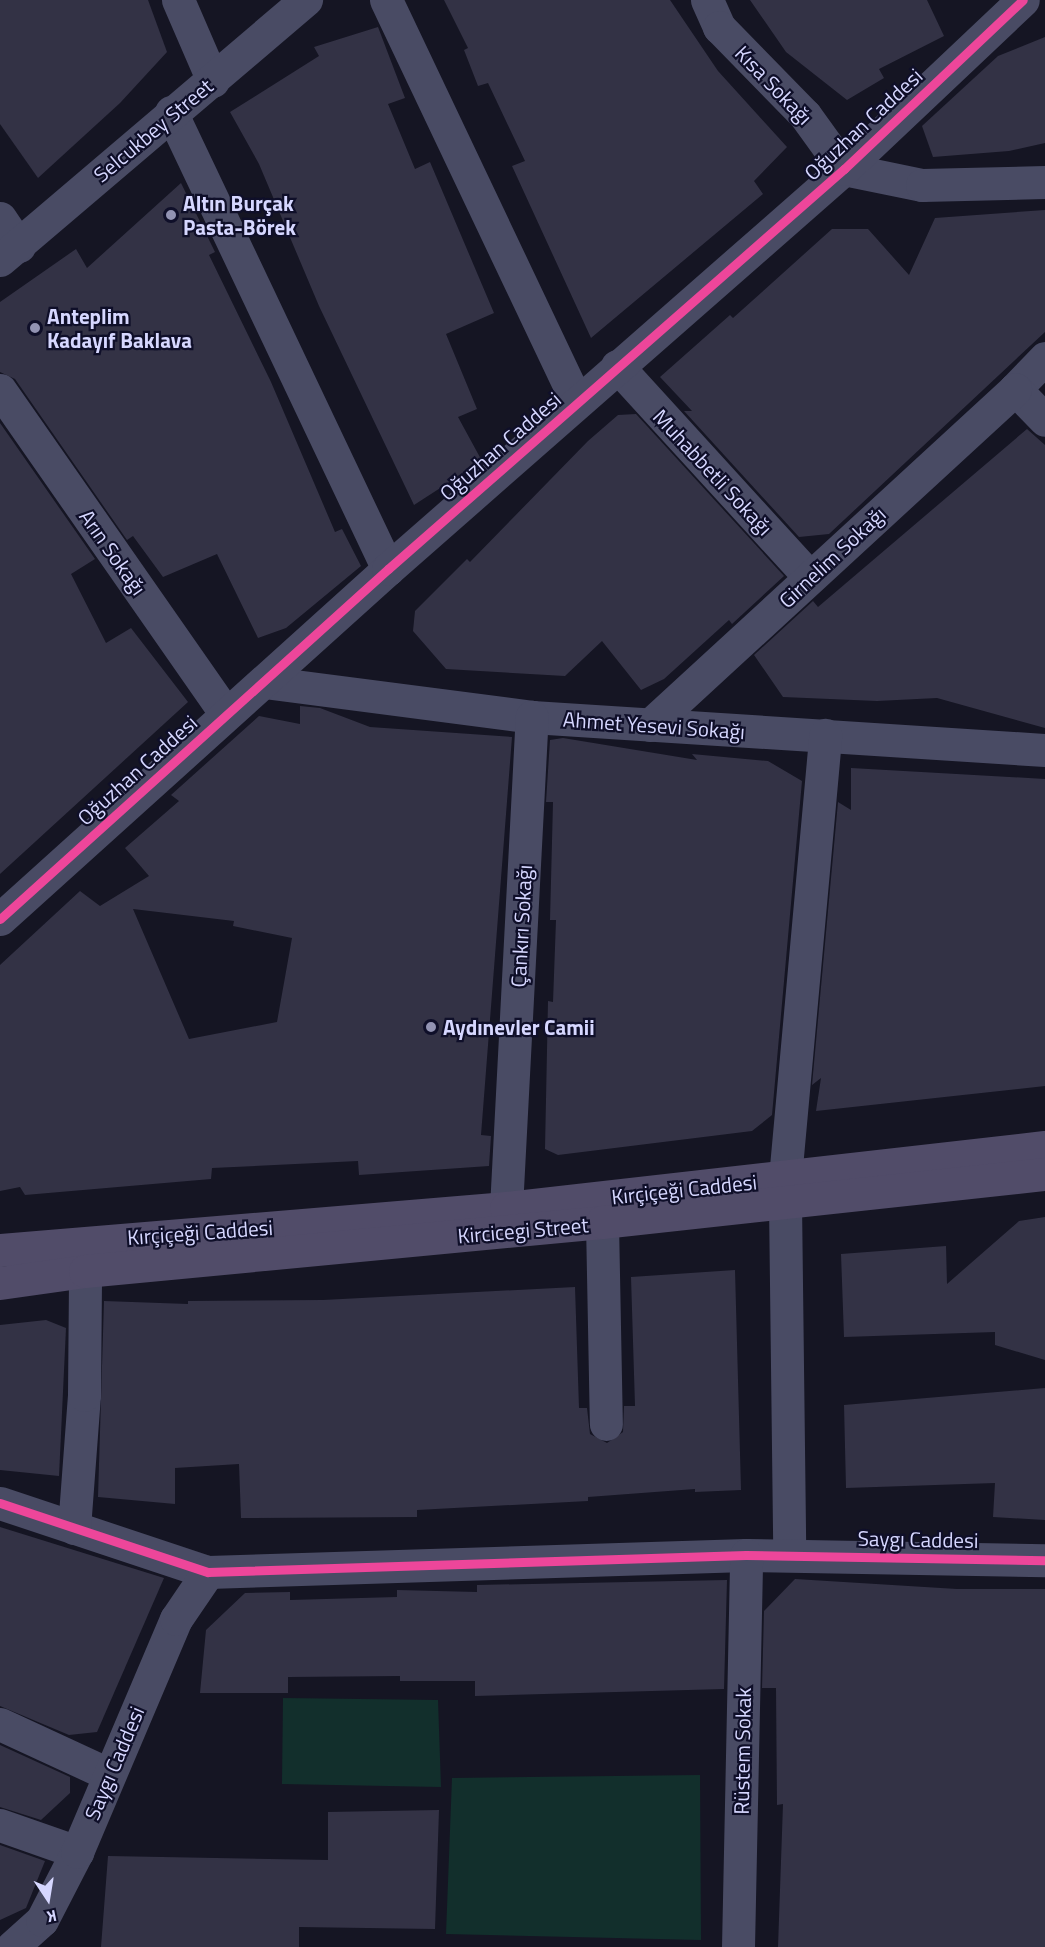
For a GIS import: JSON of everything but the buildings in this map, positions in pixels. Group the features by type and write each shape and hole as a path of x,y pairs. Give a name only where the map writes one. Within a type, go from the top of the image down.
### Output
{"main road":[{"name":"Kırçiçeği Caddesi","path":"0,1250 506,1208 785,1190 1045,1147"},
{"name":"Kircicegi Street","path":"0,1283 85,1271 602,1222 785,1190 1045,1174"}],"street":[{"path":"178,0 213,81"},
{"name":"Selcukbey Street","path":"9,253 171,112 213,81 306,0"},
{"path":"386,0 577,402"},
{"name":"Kısa Sokağı","path":"707,0 719,27 805,114 844,169"},
{"name":"Oğuzhan Caddesi","path":"0,919 388,569 844,169 1023,0"},
{"path":"171,112 388,569"},
{"path":"844,169 922,185 1045,182"},
{"path":"0,218 9,253"},
{"name":"Girnelim Sokağı","path":"650,725 1015,389 1045,358"},
{"name":"Muhabbetli Sokağı","path":"617,366 810,577"},
{"path":"1015,389 1045,420"},
{"name":"Arın Sokağı","path":"0,390 226,714"},
{"name":"Ahmet Yesevi Sokağı","path":"264,682 532,717 1045,750"},
{"name":"Çankırı Sokağı","path":"506,1208 532,717"},
{"path":"789,1554 785,1190 825,735"},
{"path":"602,1222 606,1424"},
{"path":"74,1528 84,1395 85,1271"},
{"name":"Saygı Caddesi","path":"0,1503 208,1572 789,1554 1045,1560"},
{"name":"Rüstem Sokak","path":"738,1947 746,1555"},
{"name":"Saygı Caddesi","path":"12,1947 42,1920 77,1852 108,1774 176,1619 208,1572"},
{"path":"0,1724 108,1774"},
{"path":"0,1825 77,1852"}],"green space":[{"path":"283,1698 438,1700 441,1787 282,1784"},
{"path":"700,1775 701,1940 446,1934 452,1778"}],"cycle path":[{"path":"0,919 388,569 844,169 1023,0"},
{"path":"0,1503 208,1572 746,1555 1045,1560"}],"place":[{"name":"Altın Burçak Pasta-Börek","path":"171,215"},
{"name":"Anteplim Kadayıf Baklava","path":"35,328"},
{"name":"Aydınevler Camii","path":"431,1027"}]}
